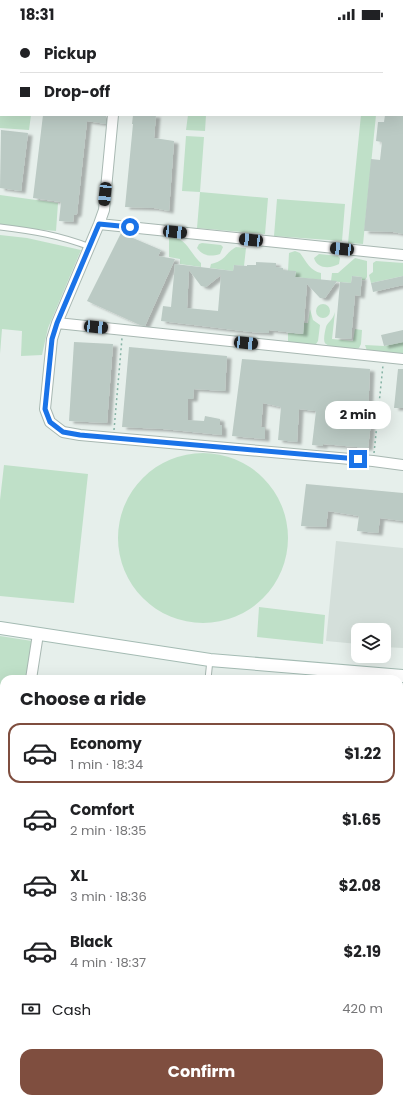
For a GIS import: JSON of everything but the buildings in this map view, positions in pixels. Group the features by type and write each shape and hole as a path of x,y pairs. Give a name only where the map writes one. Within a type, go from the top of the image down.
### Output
{"street":[{"path":"113,116 104,210 90,247 57,323 52,339 45,409 50,422 63,432 403,465"},
{"path":"99,224 403,255"},
{"path":"57,323 403,359"},
{"path":"0,628 210,660 366,675"},
{"path":"32,675 38,634"}],"lane":[{"path":"0,227 40,232 70,239 90,247"},
{"path":"208,675 210,660"}],"path":[{"path":"113,438 122,330"},
{"path":"373,461 384,357"}],"shaded area":[{"path":"336,541 403,548 403,648 391,647 391,623 351,623 351,643 326,641"}],"green space":[{"path":"0,116 31,116 29,130 0,128"},
{"path":"188,116 206,116 205,131 186,130"},
{"path":"361,116 376,116 363,244 348,243"},
{"path":"186,136 204,137 200,192 182,191"},
{"path":"200,192 268,198 265,234 197,228"},
{"path":"0,195 58,203 56,231 0,226"},
{"path":"277,199 345,204 342,241 274,236"},
{"path":"0,235 27,238 81,250 48,328 42,355 21,356 22,331 2,329 0,354"},
{"path":"169,238 180,239 184,242 201,263 201,267 180,264 180,259 169,257"},
{"path":"199,244 221,245 223,247 220,254 207,255 202,253 197,248"},
{"path":"236,247 246,248 244,266 234,265 233,271 210,268 211,264 223,259"},
{"path":"295,251 300,253 311,268 321,273 321,280 295,277 296,271 288,271 289,253"},
{"path":"319,254 338,256 340,258 339,264 332,267 321,266 314,258"},
{"path":"355,258 367,261 367,277 365,280 362,280 362,277 352,276 351,283 331,281 332,273 338,273"},
{"path":"376,261 403,263 403,276 371,283 369,275 373,272 373,263"},
{"path":"320,304 326,304 330,308 330,314 326,318 320,318 316,314 316,308"},
{"path":"310,309 313,320 320,325 318,341 316,344 313,345 288,342 288,333 303,334 304,323 308,323"},
{"path":"335,312 332,339 353,341 355,329 362,330 361,344 359,348 335,347 327,345 324,342 326,327"},
{"path":"403,342 403,354 367,351 365,345 384,346"},
{"path":"195,453 211,453 236,459 257,472 269,484 282,505 288,530 288,546 282,571 269,592 257,604 236,617 211,623 195,623 170,617 149,604 137,592 124,571 118,546 118,530 124,505 137,484 149,472 170,459"},
{"path":"4,465 88,474 74,603 0,596 0,500"},
{"path":"259,607 325,615 323,644 257,637"},
{"path":"0,636 32,641 27,675 0,675"}],"route":[{"path":"130,227 99,224 57,323 52,339 45,409 50,422 63,432 80,435 358,459"}]}
